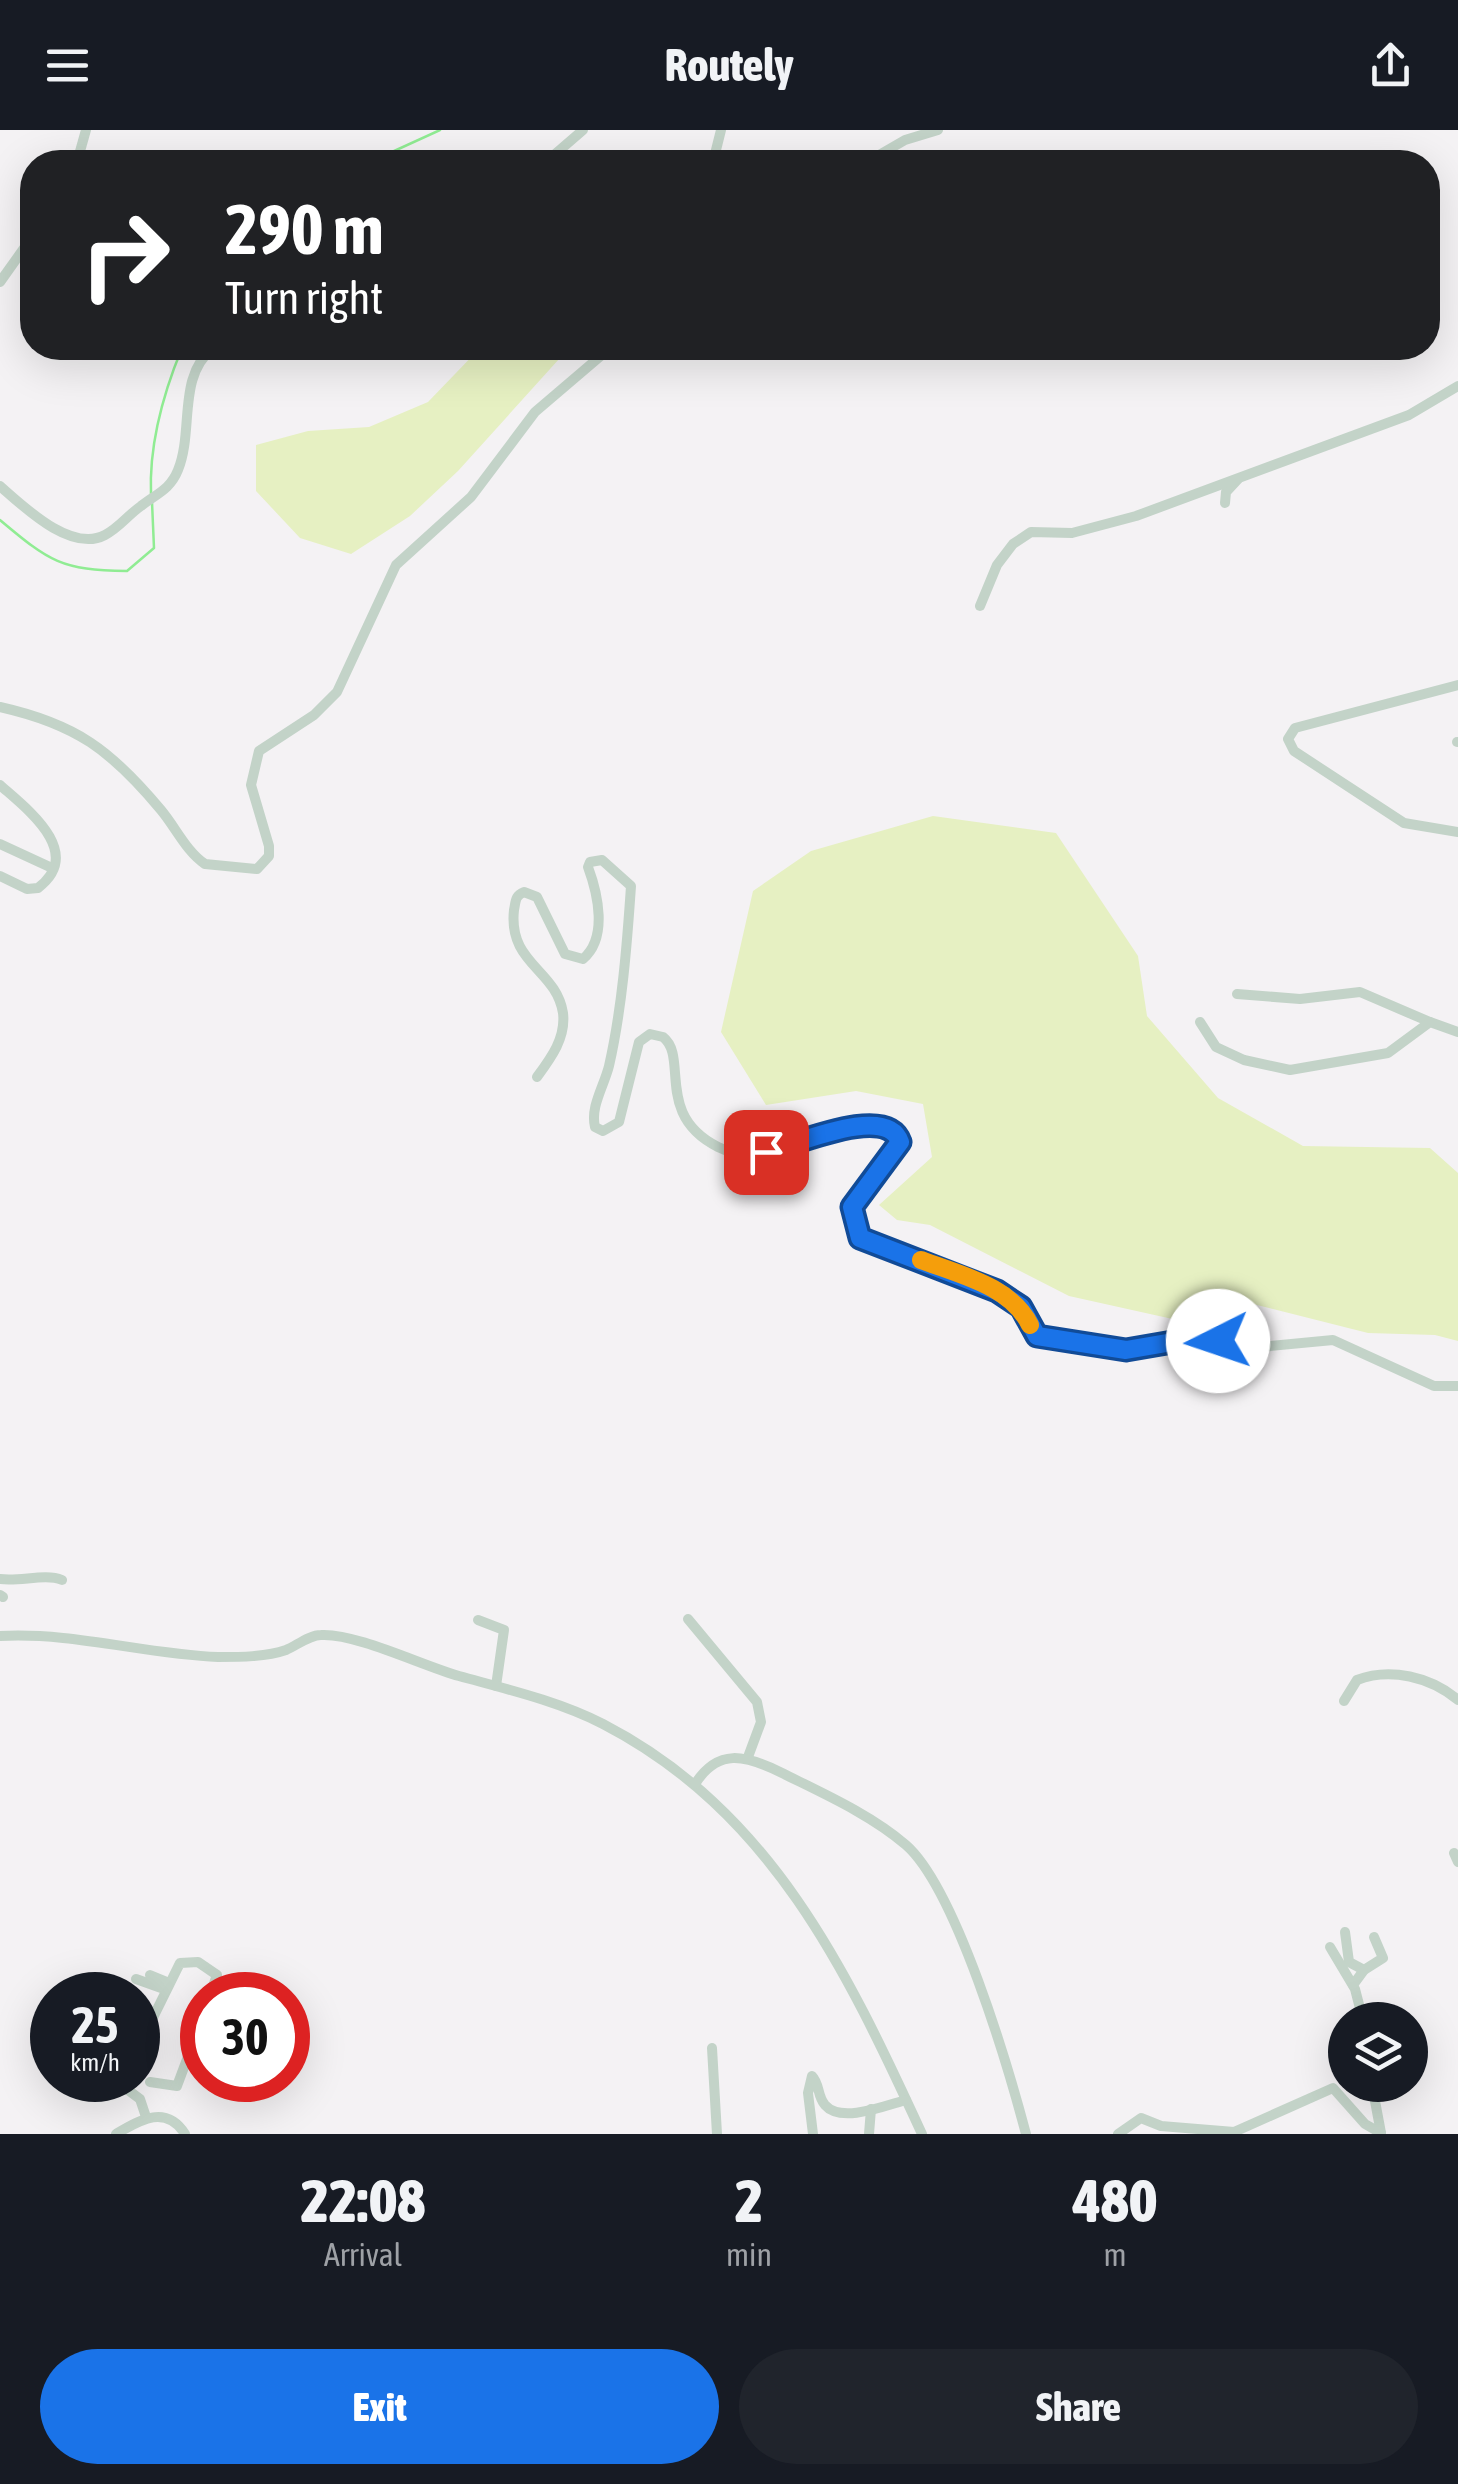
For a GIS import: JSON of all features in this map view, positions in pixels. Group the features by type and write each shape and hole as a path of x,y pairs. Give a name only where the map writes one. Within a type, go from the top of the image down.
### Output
{"street":[{"path":"560,150 583,130"},
{"path":"888,150 938,130"},
{"path":"0,282 20,254"},
{"path":"0,486 36,516 84,540 108,534 178,471 192,382 200,360"},
{"path":"0,707 54,720 90,740 160,807 205,864 257,868 268,856 269,846 251,785 258,751 314,715 337,692 396,565 470,496 535,412 596,360"},
{"path":"980,606 997,565 1012,544 1031,532 1072,534 1136,516 1409,414 1458,386"},
{"path":"1225,503 1226,492 1242,474"},
{"path":"1458,685 1295,728 1288,739 1294,752 1397,820 1458,832"},
{"path":"0,785 46,827 55,851 46,882 33,890 0,876"},
{"path":"0,844 52,868"},
{"path":"537,1077 557,1046 564,1018 556,995 517,944 512,926 516,901 524,892 537,897 565,954 583,960 593,949 599,914 588,867 590,862 602,860 630,886 616,1020 609,1066 592,1117 595,1127 603,1130 619,1122 638,1042 650,1034 663,1037 674,1050 676,1101 694,1129 717,1147 755,1154 862,1125 886,1126 896,1132 900,1142 896,1150 852,1207 860,1238 997,1291 1021,1307 1037,1336 1126,1350 1205,1338 1240,1349 1333,1340 1434,1386 1458,1386"},
{"path":"1237,994 1300,999 1360,992 1458,1032"},
{"path":"1200,1022 1216,1047 1244,1060 1290,1070 1388,1053 1430,1022"},
{"path":"0,1578 29,1581 50,1576 62,1580"},
{"path":"688,1619 757,1702 760,1722 748,1757"},
{"path":"478,1620 504,1630 496,1686"},
{"path":"0,1636 57,1634 153,1653 228,1657 284,1650 320,1634 496,1686 601,1723 655,1754 695,1784 737,1824 812,1916 922,2134"},
{"path":"1344,1701 1357,1680 1378,1674 1419,1678 1458,1700"},
{"path":"695,1784 706,1767 720,1759 748,1757 876,1824 906,1846 925,1867 989,2013 1026,2134"},
{"path":"1345,1932 1349,1962 1364,1970"},
{"path":"1353,1985 1364,1970 1383,1958 1374,1937"},
{"path":"1330,1947 1353,1985 1358,2002"},
{"path":"160,1998 180,1963 198,1962 212,1972"},
{"path":"160,1982 166,1986"},
{"path":"160,1985 166,1986"},
{"path":"712,2048 717,2134"},
{"path":"813,2134 808,2104 812,2076 824,2104 832,2111 871,2109 906,2100"},
{"path":"1118,2134 1142,2118 1161,2126 1234,2132 1326,2088 1339,2092 1366,2124 1381,2134"},
{"path":"141,2102 146,2116"},
{"path":"1375,2102 1381,2134"},
{"path":"869,2134 871,2109"},
{"path":"116,2134 146,2116 169,2119 185,2134"}],"green space":[{"path":"468,360 558,360 458,471 410,516 351,554 300,538 256,491 256,445 308,431 369,427 428,402"},
{"path":"933,816 1056,833 1138,956 1147,1016 1218,1098 1303,1146 1430,1148 1458,1173 1458,1341 1435,1335 1368,1333 1253,1304 1195,1324 1069,1296 930,1225 897,1220 879,1205 932,1157 923,1104 856,1091 766,1105 721,1032 753,891 811,851"}],"waterway":[{"path":"396,150 440,130"},
{"path":"151,494 159,420 178,360"},
{"path":"0,520 58,561 86,569 127,571 154,548 152,502"}],"slow traffic":[{"path":"921,1260 997,1291 1021,1307 1030,1325"}],"route":[{"path":"766,1152 829,1132 862,1125 886,1126 896,1132 900,1142 852,1207 852,1220 860,1238 997,1291 1021,1307 1037,1336 1109,1350 1152,1349 1190,1339 1218,1341"}]}
